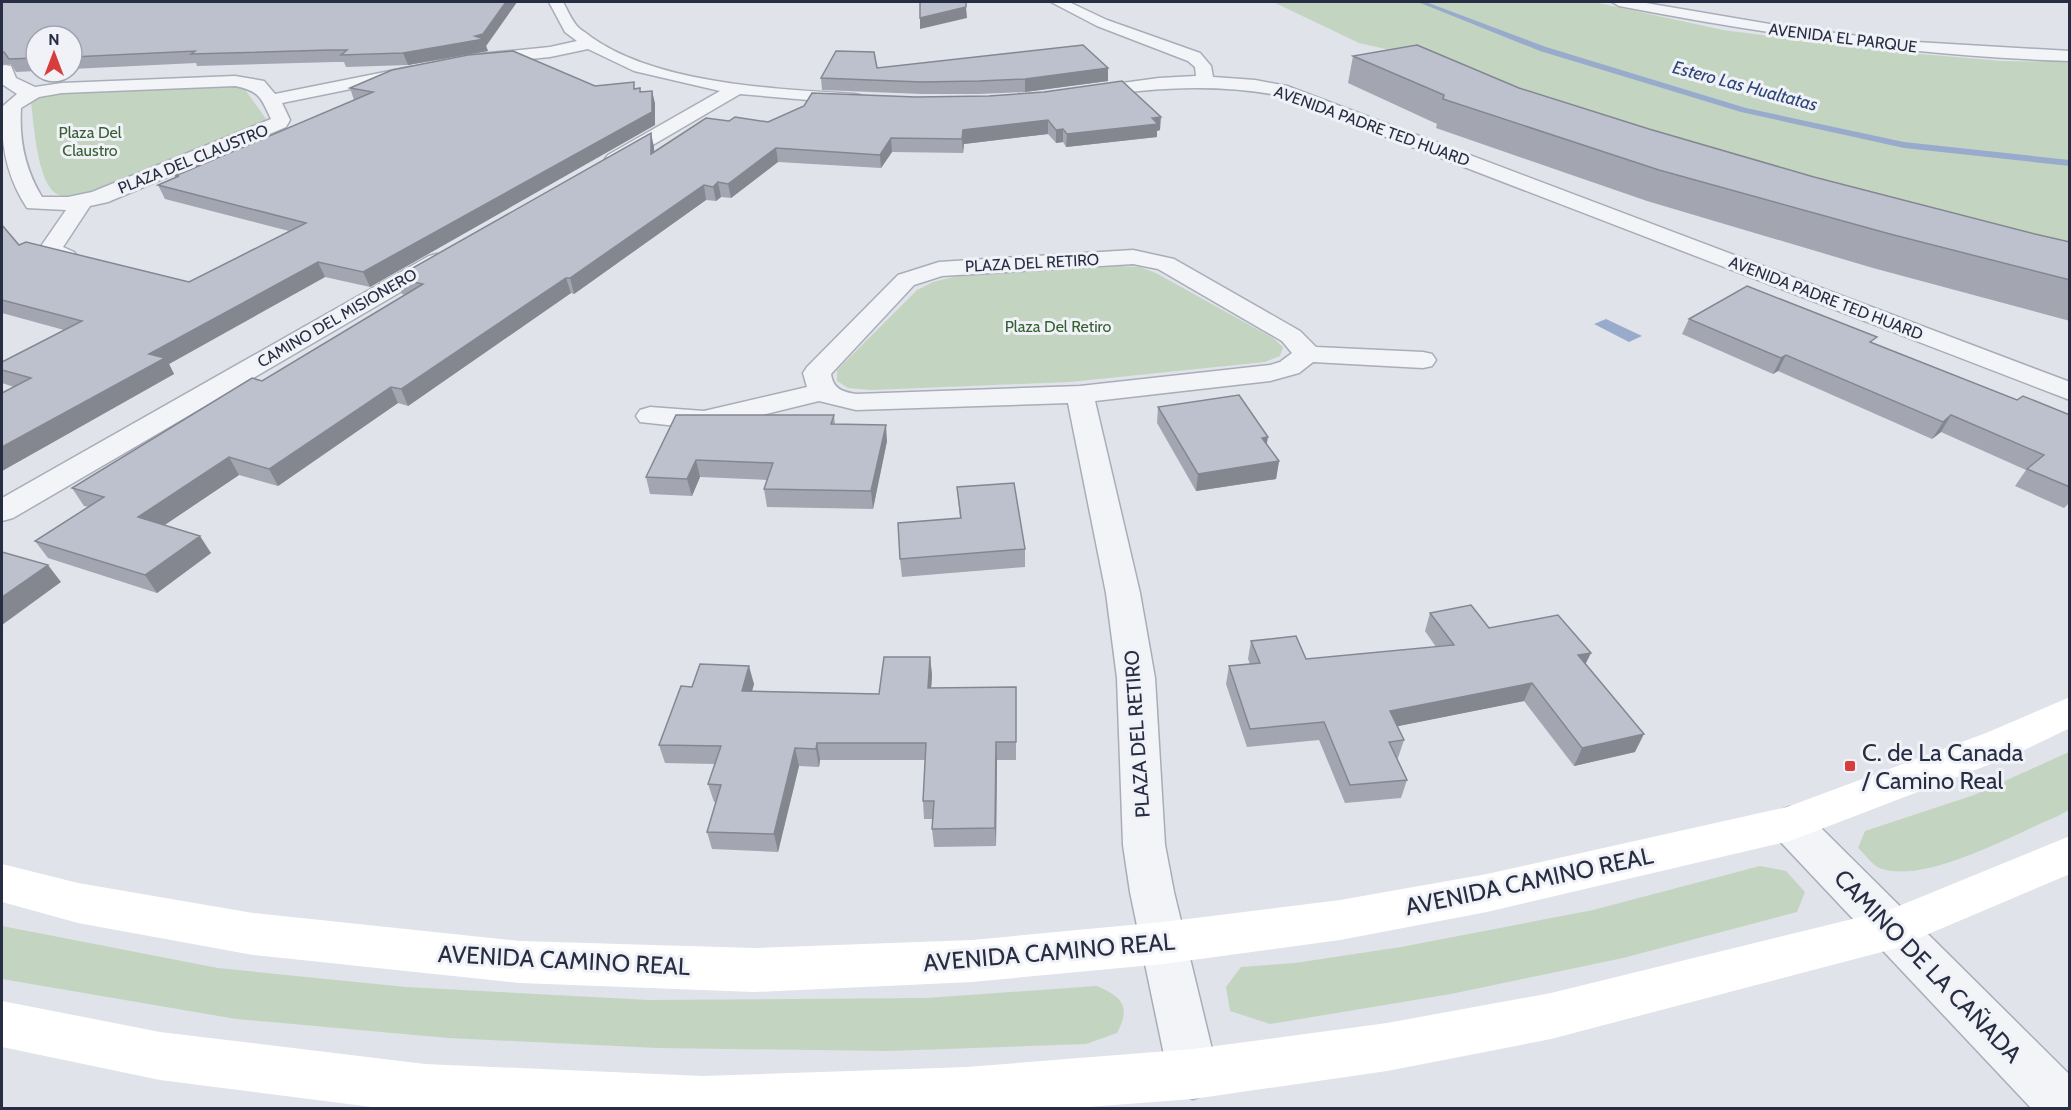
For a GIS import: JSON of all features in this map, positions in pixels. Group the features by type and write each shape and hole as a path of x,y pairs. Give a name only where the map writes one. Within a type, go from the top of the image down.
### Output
{"main road":[{"name":"AVENIDA CAMINO REAL","path":"2,884 78,903 253,934 520,962 754,970 972,961 1163,943 1340,920 1487,893 1790,824 2000,744 2070,711"},
{"path":"2,1024 160,1056 426,1089 680,1100 967,1092 1193,1074 1387,1047 1551,1016 1893,929 2070,854"}],"street":[{"path":"556,2 560,14 570,28 589,44 624,61 699,83 736,89 784,95 876,100"},
{"path":"1058,2 1102,23 1194,57 1203,66 1205,80"},
{"name":"AVENIDA EL PARQUE","path":"1619,2 1795,34 1875,44 2070,56"},
{"path":"1670,12 1686,2"},
{"path":"459,62 550,52 589,44"},
{"name":"PLAZA DEL CLAUSTRO","path":"271,100 424,69"},
{"path":"5,70 9,81 23,90 35,92"},
{"name":"AVENIDA PADRE TED HUARD","path":"1068,95 1147,84 1205,80 1251,83 1281,90 2070,392"},
{"name":"PLAZA DEL CLAUSTRO","path":"235,81 258,85 271,100 281,120 275,126 100,197 82,202 47,205 35,202 19,176 12,154 10,129 12,106 35,92 62,88 235,81"},
{"path":"597,169 736,89"},
{"path":"66,257 50,249 82,202"},
{"name":"CAMINO DEL MISIONERO","path":"2,511 453,251"},
{"name":"PLAZA DEL RETIRO","path":"823,392 817,382 817,373 906,280 939,269 1133,257 1150,260 1166,264 1291,336 1302,345 1306,354"},
{"path":"650,416 704,420 823,392 840,400 856,402 1080,394 1270,373 1290,368 1300,362 1306,354 1423,360"},
{"name":"PLAZA DEL RETIRO","path":"1080,394 1122,593 1136,678 1144,845 1163,943 1193,1074"},
{"name":"CAMINO DE LA CAÑADA","path":"1790,824 2066,1108"}],"green space":[{"path":"1273,2 1594,2 1723,30 1897,52 2003,61 2069,62 2069,242 1934,220 1425,58 1359,43"},
{"name":"Plaza Del Claustro","path":"231,86 244,88 266,119 261,124 92,194 64,196 55,193 49,186 37,151 31,103 39,97 57,93"},
{"name":"Plaza Del Retiro","path":"1121,266 1140,267 1156,273 1273,338 1283,347 1280,356 1265,362 1070,382 872,390 848,388 837,381 837,370 917,290 933,282 957,276"},
{"path":"2069,752 2069,810 2058,816 1971,854 1923,869 1901,871 1882,869 1872,863 1858,848 1865,831 1974,795"},
{"path":"1760,866 1786,871 1805,892 1797,912 1623,958 1451,994 1270,1024 1230,1011 1226,987 1241,967 1295,963 1401,947 1593,910"},
{"path":"2,926 218,968 406,987 649,1000 926,998 1097,986 1113,994 1124,1010 1117,1033 1086,1044 888,1051 657,1048 448,1038 236,1019 2,979"}],"water":[{"path":"1606,319 1642,336 1629,342 1594,324"}],"building":[{"path":"2,2 506,2 483,34 475,36 484,39 403,53 341,55 347,50 330,50 191,54 195,51 84,56 84,24 24,24 24,58 9,59 2,52"},
{"path":"920,2 966,2 966,7 920,18"},
{"path":"1083,45 1108,68 1025,79 979,81 921,82 821,78 836,51 874,52 877,68"},
{"path":"1417,45 1519,88 1649,129 1814,177 2070,242 2070,280 1890,234 1659,170 1443,99 1444,95 1353,56"},
{"path":"513,51 595,86 634,82 634,89 640,88 640,92 652,91 652,112 363,272 318,262 149,354 165,358 2,447 2,393 31,378 2,370 2,362 82,321 2,300 2,225 19,245 26,242 189,282 306,223 158,185 373,92 350,88 392,70 468,55"},
{"path":"1122,81 1161,117 1152,118 1158,124 1067,134 1063,129 1056,130 1048,120 963,130 962,139 891,138 880,155 776,148 728,184 718,182 713,187 704,185 570,278 566,278 401,389 391,387 269,469 229,457 138,517 200,536 145,575 35,541 104,497 72,488 252,378 262,381 423,284 395,278 651,133 651,154 706,118 729,121 735,117 768,122 804,106 812,93 916,97 989,96 1044,92"},
{"path":"1747,286 1877,337 1870,342 2017,400 2023,396 2070,415 2070,487 2027,469 2044,455 1951,415 1943,422 1786,355 1781,358 1689,319"},
{"path":"1239,395 1268,437 1262,438 1279,461 1198,474 1158,407"},
{"path":"676,415 834,415 831,424 886,425 871,491 764,489 773,463 696,460 687,479 646,477"},
{"path":"1014,483 1025,549 900,559 898,523 961,518 957,487"},
{"path":"2,552 48,565 2,597"},
{"path":"1471,605 1489,628 1558,615 1591,653 1578,655 1644,734 1582,748 1532,683 1390,711 1404,740 1389,742 1407,780 1350,785 1324,722 1250,729 1229,666 1260,663 1251,641 1296,636 1306,659 1454,645 1430,613"},
{"path":"884,657 930,657 928,688 1016,687 1016,742 996,742 995,828 932,829 934,801 923,801 926,743 817,743 816,749 795,748 774,834 707,832 721,785 708,784 721,746 659,745 681,686 692,687 700,664 749,666 742,691 879,694"}],"waterway":[{"name":"Estero Las Hualtatas","path":"1421,2 1543,49 1744,110 1904,145 2070,163"}],"place":[{"name":"C. de La Canada / Camino Real","path":"1850,766"}]}
